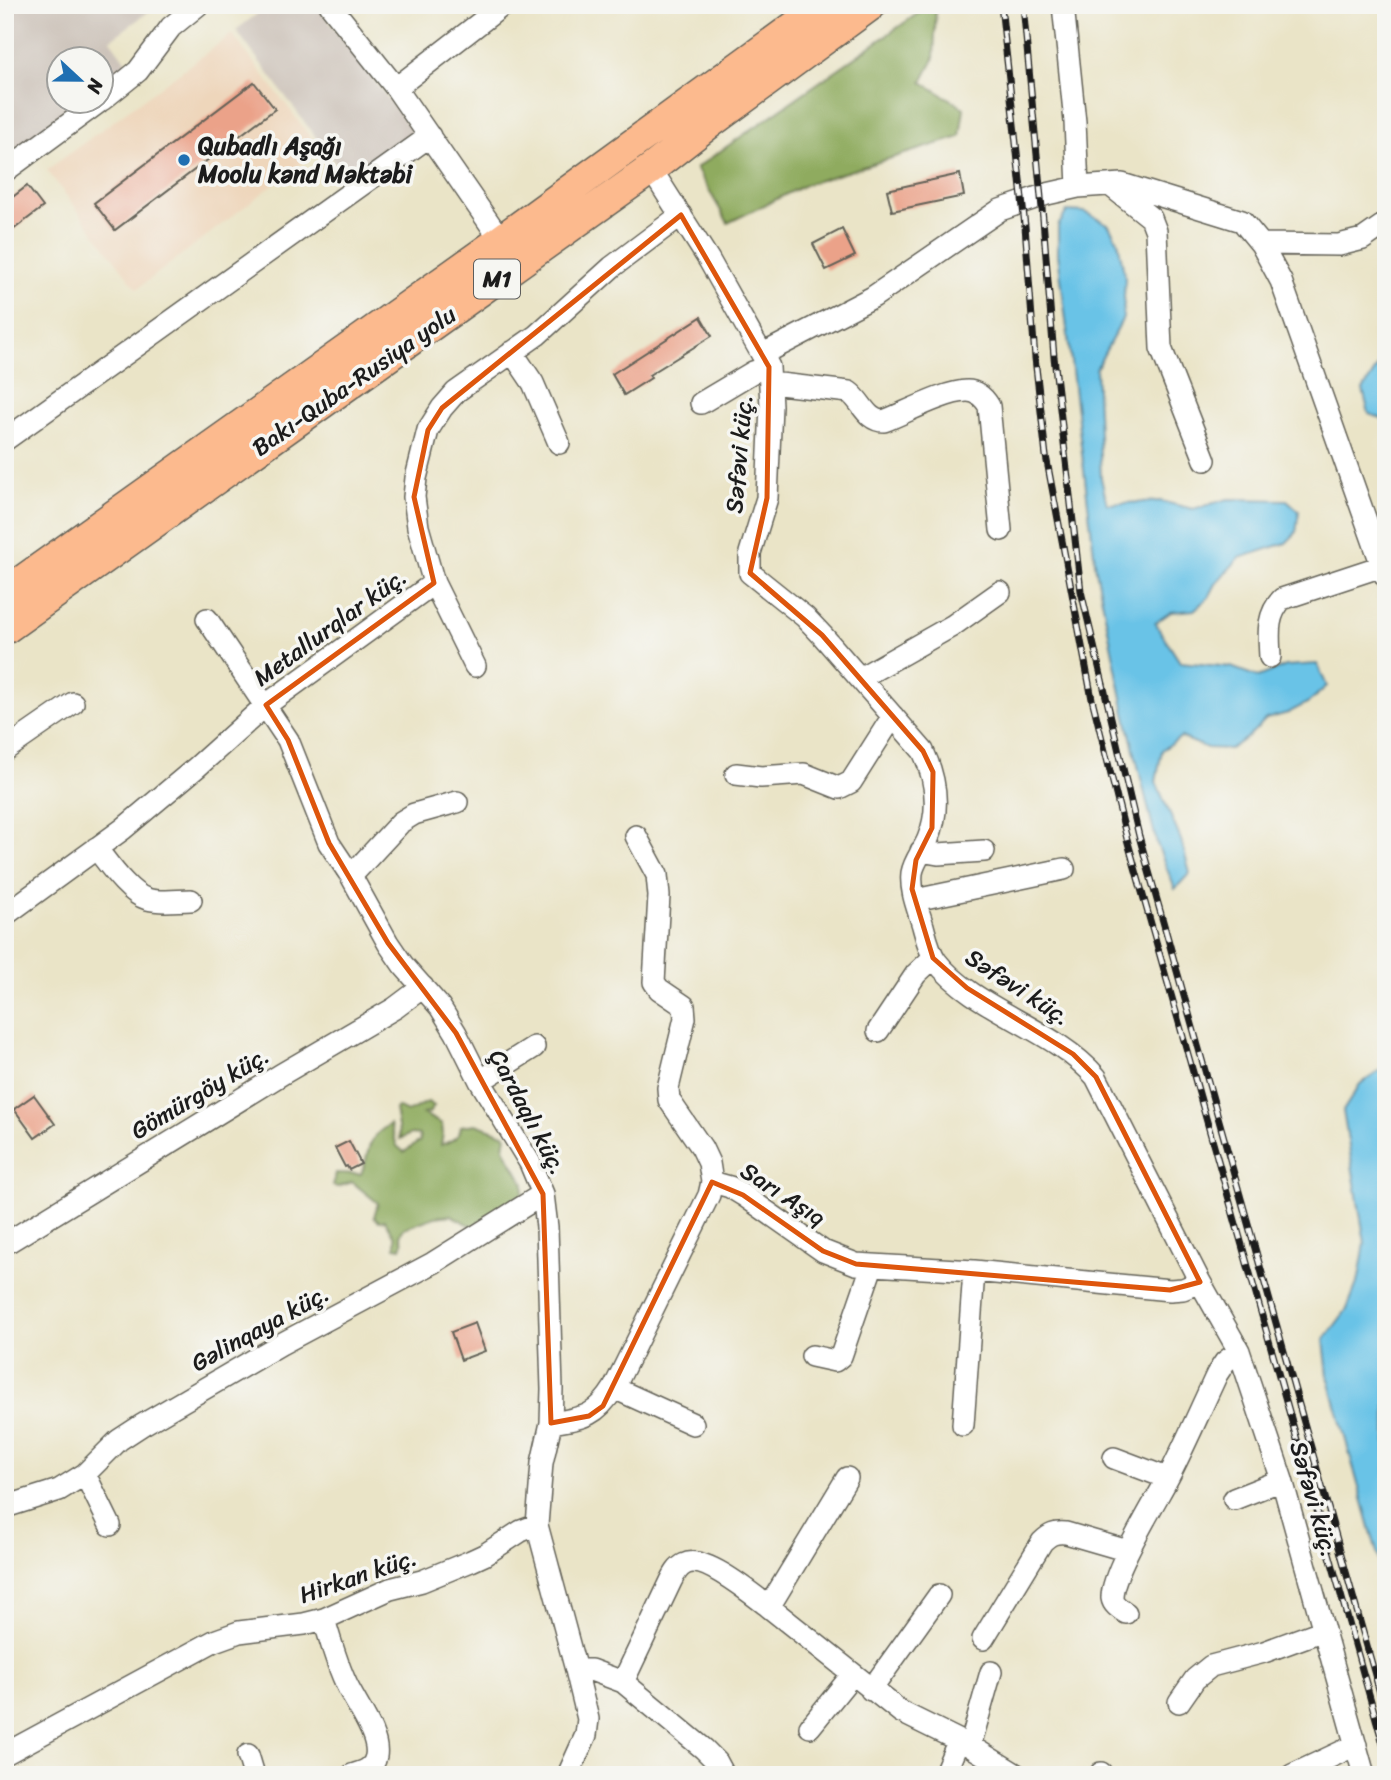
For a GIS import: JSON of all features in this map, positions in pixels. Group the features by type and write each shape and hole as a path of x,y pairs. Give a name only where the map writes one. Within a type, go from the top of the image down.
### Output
{"highway":[{"name":"Bakı-Quba-Rusiya yolu","path":"5,593 501,240 824,5"},
{"name":"Bakı-Quba-Rusiya yolu","path":"5,629 651,169 871,5"}],"street":[{"path":"116,88 138,71 171,27 198,5"},
{"path":"330,5 396,88 501,240"},
{"path":"396,88 503,5"},
{"path":"1063,5 1075,122 1078,187"},
{"path":"5,171 80,116"},
{"path":"5,440 430,136"},
{"path":"651,169 681,215 768,368 849,392 875,421 884,421 953,394 970,391 982,396 989,406 1001,530"},
{"path":"701,403 753,372 768,368 1000,211 1046,194 1078,187 1122,184 1242,221 1261,244 1281,281 1384,571 1282,599 1273,608 1268,625 1270,657"},
{"path":"1111,186 1151,218 1156,231 1161,348 1205,460"},
{"name":"Metallurqlar küç.","path":"5,915 96,848 197,767 266,705 434,583 418,527 414,497 428,430 442,408 456,392 559,318 612,267 681,215"},
{"path":"1261,244 1339,245 1363,239 1386,223"},
{"path":"512,352 533,383 559,443"},
{"name":"Səfəvi küç.","path":"768,368 766,498 751,553 750,573 805,617 923,751 933,772 936,793 932,828 912,874 912,889 933,958 967,988 1073,1054 1096,1077 1200,1282 1240,1351 1282,1480 1364,1775"},
{"path":"434,583 475,666"},
{"path":"860,678 952,626 1000,593"},
{"name":"Çardaqlı küç.","path":"207,619 288,740 329,843 351,876 388,943 403,965 440,1007 456,1033 480,1081 530,1163 543,1194 547,1227 552,1389 551,1423 542,1463 537,1525 588,1719 586,1735 568,1775"},
{"path":"5,750 73,703"},
{"path":"736,774 761,777 804,774 839,788 846,786 852,782 893,716"},
{"path":"351,876 401,822 414,814 457,802"},
{"name":"Sarı Aşıq","path":"636,836 657,875 659,896 654,982 659,989 684,1006 685,1018 668,1088 669,1100 702,1149 709,1163 712,1182 730,1187 743,1195 823,1251 856,1264 974,1271 1170,1290 1183,1289 1200,1282"},
{"path":"96,848 135,894 156,901 191,900"},
{"path":"921,851 937,854 984,851"},
{"path":"915,900 1064,870"},
{"path":"878,1031 916,974 933,958"},
{"name":"Gömürgöy küç.","path":"5,1244 395,1008 423,987"},
{"path":"480,1081 534,1047"},
{"path":"551,1423 589,1416 603,1406 709,1195 712,1182"},
{"name":"Gəlinqaya küç.","path":"5,1507 59,1490 85,1474 119,1440 142,1425 281,1344 443,1257 543,1194"},
{"path":"812,1356 835,1361 841,1356 872,1266"},
{"path":"963,1425 974,1271"},
{"path":"1126,1613 1115,1605 1112,1599 1113,1589 1128,1552 1217,1374 1225,1362 1240,1351"},
{"path":"614,1388 693,1424"},
{"path":"1114,1458 1167,1478"},
{"path":"85,1474 110,1525"},
{"path":"769,1606 847,1478"},
{"path":"1234,1499 1282,1480"},
{"name":"Hirkan küç.","path":"5,1754 214,1641 239,1632 324,1619 390,1589 422,1581 471,1562 521,1531 537,1525"},
{"path":"983,1639 1048,1536 1055,1532 1066,1533 1128,1552"},
{"path":"623,1682 678,1569 686,1563 696,1562 709,1567 769,1606 901,1712 1017,1775"},
{"path":"871,1690 939,1595"},
{"path":"324,1619 346,1683 369,1727 376,1748 376,1758 372,1766 364,1772 352,1775"},
{"path":"1179,1702 1195,1679 1211,1666 1264,1652 1324,1630"},
{"path":"576,1670 592,1670 623,1682 704,1749 717,1762 724,1775"},
{"path":"944,1775 964,1744 991,1672"},
{"path":"810,1727 852,1675"},
{"path":"1292,1775 1356,1745"}],"highlighted area":[{"path":"681,215 769,367 767,498 750,573 822,635 923,751 933,772 932,828 916,860 912,889 933,958 967,988 1073,1054 1096,1077 1200,1282 1170,1290 856,1264 823,1251 743,1195 712,1182 603,1406 589,1416 551,1423 543,1194 456,1033 388,943 329,843 288,740 266,705 434,583 414,497 428,430 442,408"}],"shaded area":[{"path":"5,5 158,5 110,40 114,46 46,46 46,116 64,116 5,161"},
{"path":"269,5 317,5 414,133 347,179 236,30"},
{"name":"Qubadlı Aşağı Moolu kənd Məktəbi","path":"232,34 320,149 137,289 47,170"},
{"path":"116,48 129,66 116,76"}],"green space":[{"path":"930,5 936,5 934,59 922,82 964,108 960,137 807,184 728,223 696,168"},
{"path":"428,1102 434,1106 429,1113 423,1114 442,1124 441,1145 457,1136 461,1126 476,1124 506,1135 504,1148 524,1184 523,1195 473,1227 451,1215 435,1217 404,1228 400,1235 403,1242 401,1248 395,1247 395,1237 385,1220 379,1221 374,1217 378,1203 352,1182 333,1186 336,1173 361,1174 372,1141 390,1124 397,1146 404,1152 420,1141 419,1135 411,1134 400,1139 395,1109 397,1107 407,1112"}],"water":[{"path":"1067,211 1084,212 1108,224 1118,241 1125,278 1123,318 1096,369 1101,478 1107,504 1160,501 1193,509 1228,499 1287,500 1299,511 1296,533 1286,543 1239,558 1217,582 1209,597 1194,610 1171,612 1155,623 1180,662 1231,667 1258,677 1286,666 1317,664 1327,686 1309,702 1288,713 1266,719 1249,736 1230,749 1207,748 1181,737 1162,750 1156,782 1181,840 1190,873 1175,889 1157,844 1125,713 1096,570 1058,254 1058,226"},
{"path":"1386,362 1386,420 1369,414 1363,390 1378,366"},
{"path":"1386,1067 1386,1585 1328,1376 1324,1340 1347,1309 1359,1278 1365,1243 1343,1111 1360,1084"}],"building":[{"path":"254,82 275,109 115,230 94,203"},
{"path":"960,174 964,196 892,211 887,190"},
{"path":"27,186 43,207 5,236 5,203"},
{"path":"842,229 855,256 826,270 813,244"},
{"path":"701,317 712,336 649,375 651,378 624,395 612,374"},
{"path":"34,1095 55,1124 35,1138 14,1109"},
{"path":"349,1141 361,1164 349,1170 335,1148"},
{"path":"475,1323 485,1351 461,1360 451,1332"}],"railway":[{"path":"1001,5 1046,456 1092,699 1127,839 1386,1754"},
{"path":"1023,5 1054,357 1081,591 1139,836 1386,1714"}],"place":[{"name":"Qubadlı Aşağı Moolu kənd Məktəbi","path":"184,160"}]}
